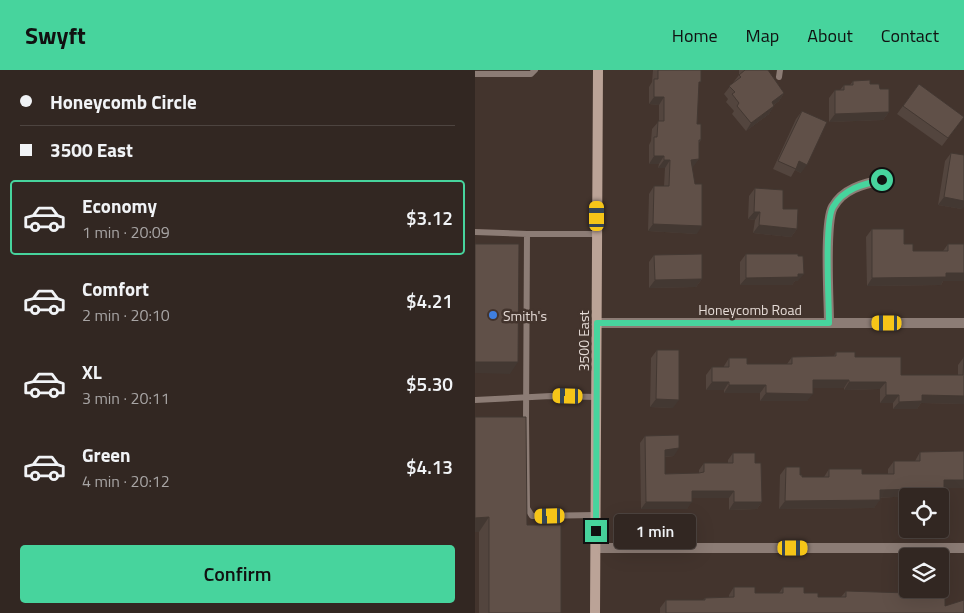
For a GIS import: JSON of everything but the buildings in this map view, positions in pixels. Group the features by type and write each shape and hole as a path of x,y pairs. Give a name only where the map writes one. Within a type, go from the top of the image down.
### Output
{"main road":[{"name":"3500 East","path":"595,613 597,70"}],"street":[{"path":"829,323 828,226 832,208 842,195 861,184 882,180"},
{"name":"Honeycomb Road","path":"597,323 964,323"},
{"path":"596,548 963,548"}],"lane":[{"path":"475,74 531,74 535,70"},
{"path":"475,232 597,234"},
{"path":"527,234 527,508 532,516 596,515"},
{"path":"475,400 551,396 596,397"},
{"path":"512,423 526,421"}],"place":[{"name":"Smith's","path":"493,315"}],"route":[{"path":"596,531 597,323 829,323 828,226 832,208 842,195 861,184 882,180"}]}
